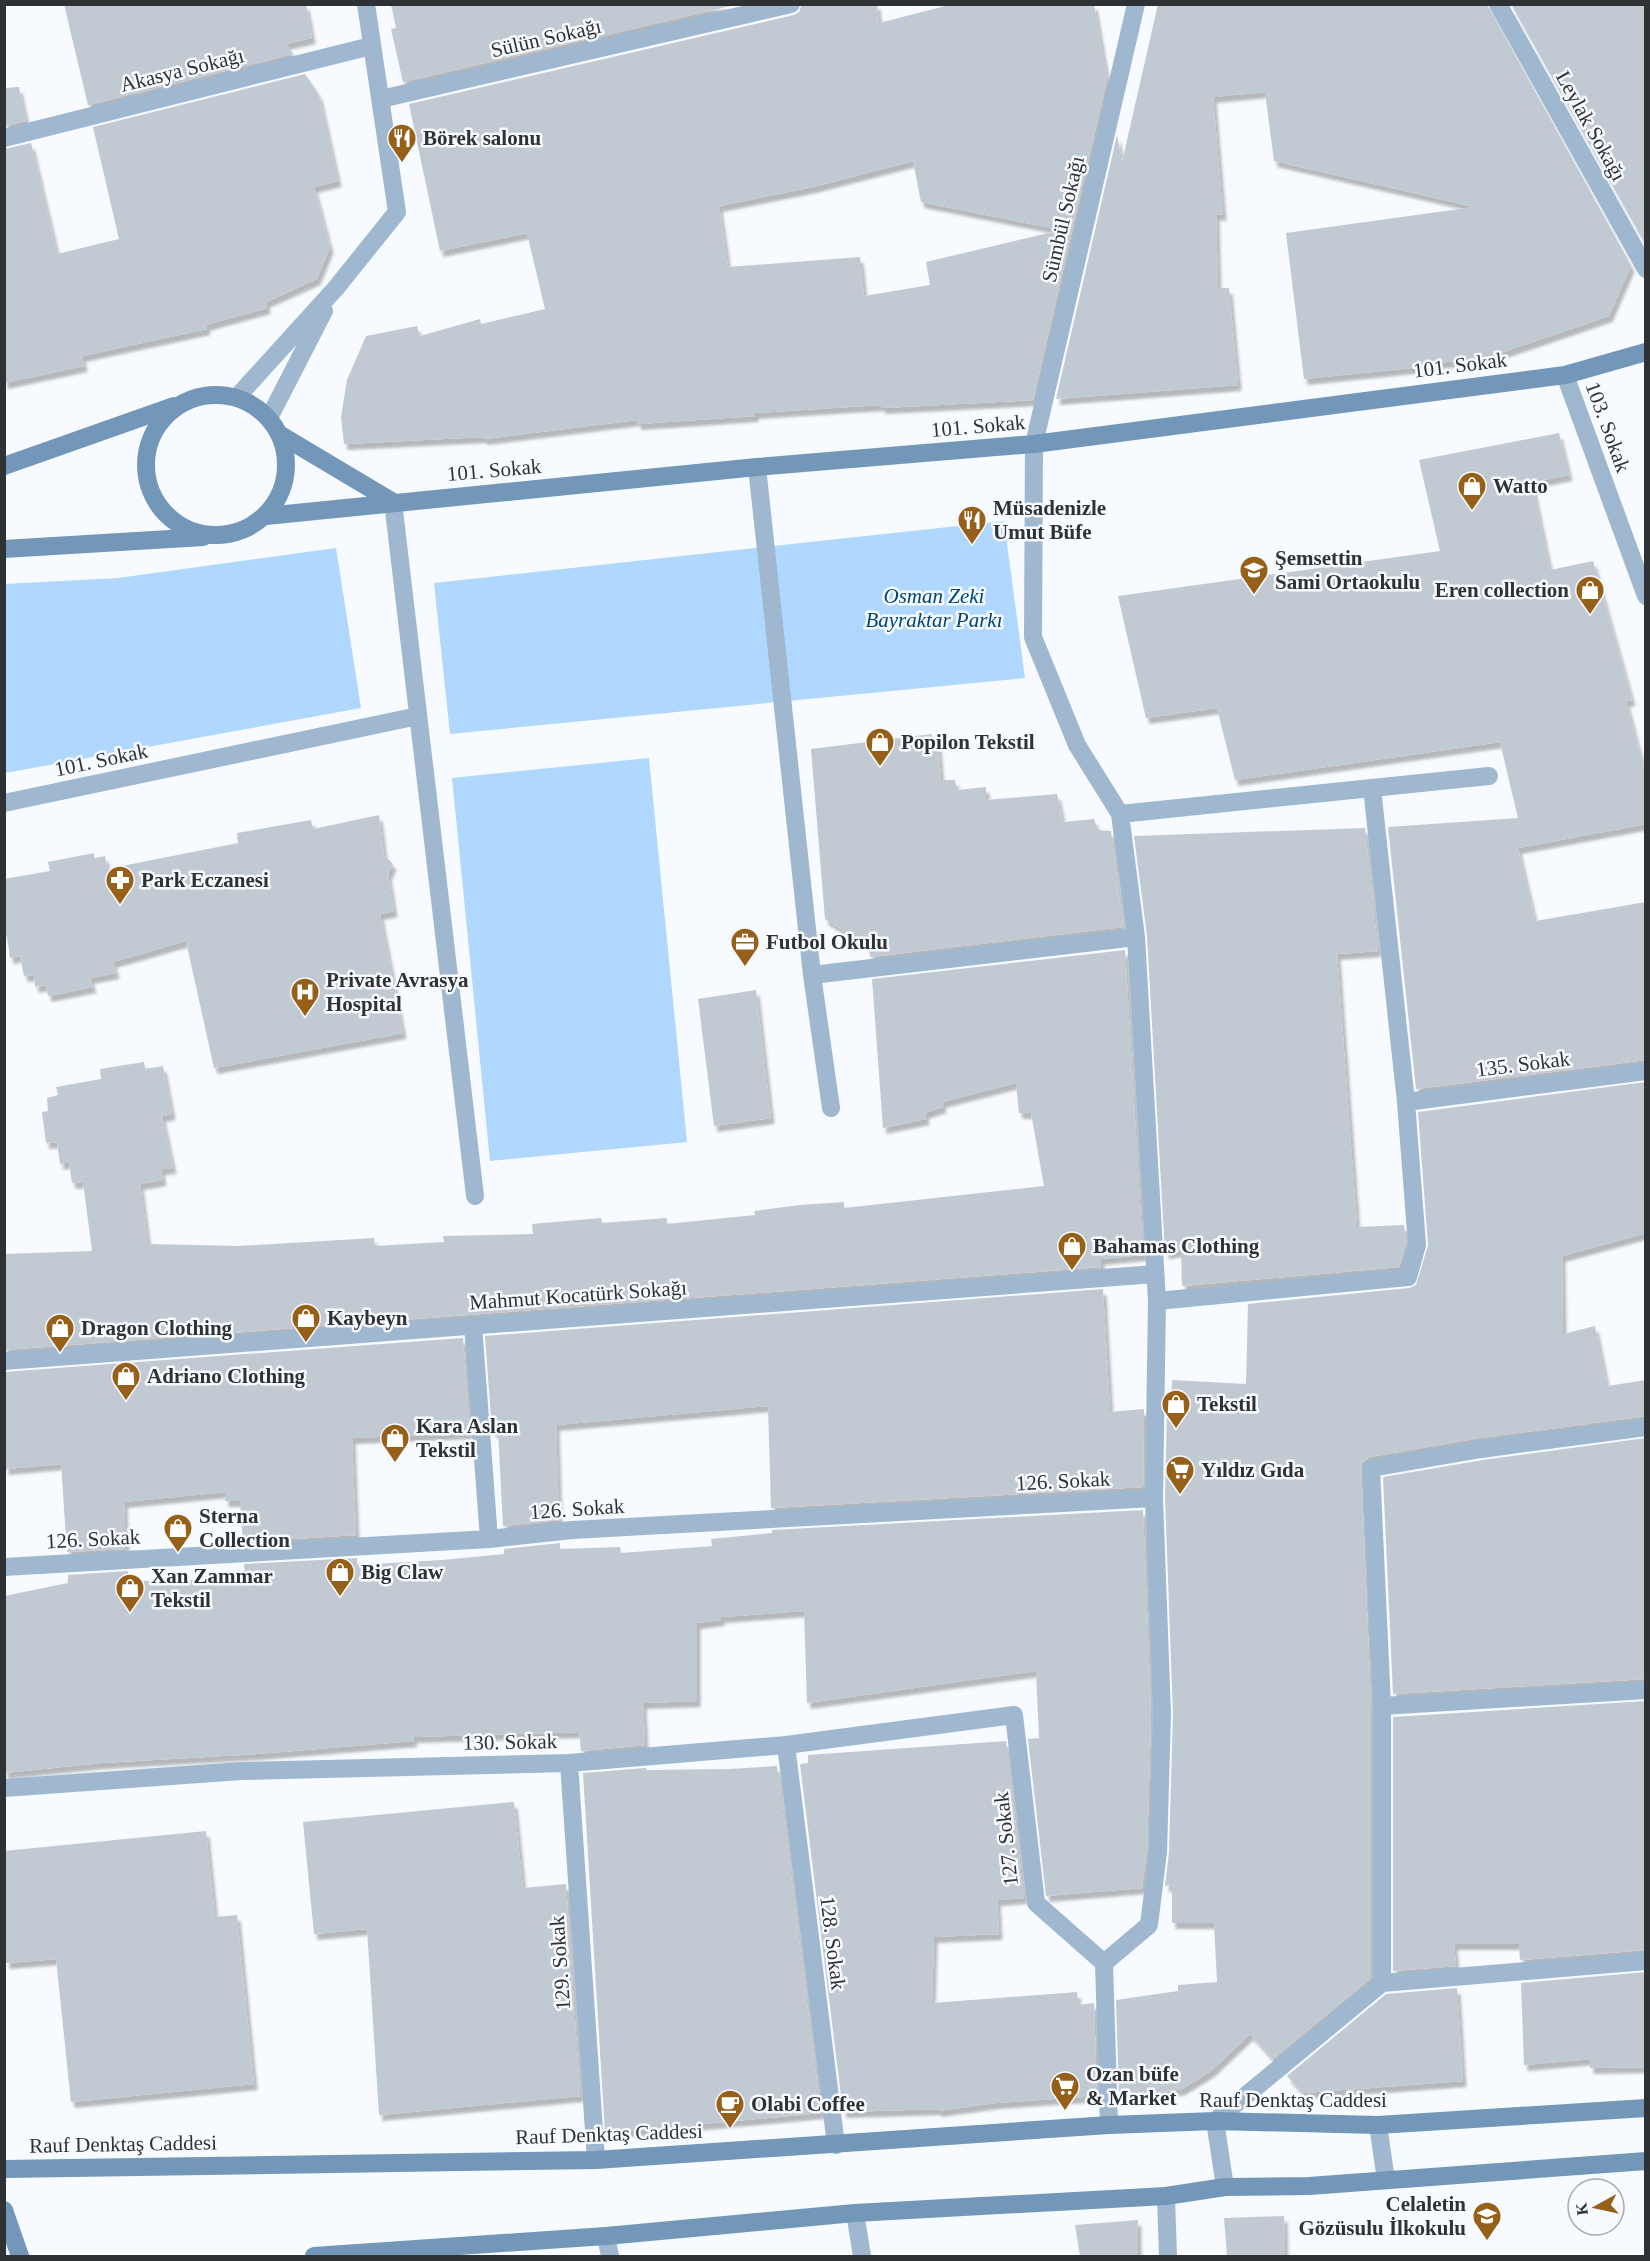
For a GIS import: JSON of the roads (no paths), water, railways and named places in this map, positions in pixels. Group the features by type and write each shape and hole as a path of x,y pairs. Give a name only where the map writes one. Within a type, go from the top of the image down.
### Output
{"main road":[{"name":"101. Sokak","path":"266,516 758,467 1034,444 1565,375 1646,352"},
{"path":"4,466 203,396 237,397 254,406 269,418 279,434 286,454 286,477 279,498 266,516 252,527 234,534 4,549"},
{"path":"186,401 167,414 153,434 146,456 147,480 156,502 172,520 192,532 215,536"},
{"path":"279,434 393,502"},
{"name":"Rauf Denktaş Caddesi","path":"4,2169 596,2160 1109,2126 1215,2121 1378,2125 1646,2108"},
{"path":"324,2256 606,2236 855,2213 1166,2196 1225,2187 1309,2186 1646,2161"},
{"path":"4,2210 20,2256"}],"street":[{"path":"237,397 336,288 397,212 366,4"},
{"name":"Sülün Sokağı","path":"381,99 791,4"},
{"name":"Sümbül Sokağı","path":"1120,814 1077,745 1033,637 1034,444 1136,4"},
{"name":"Leylak Sokağı","path":"1498,4 1646,269"},
{"name":"Akasya Sokağı","path":"4,138 371,46"},
{"path":"269,418 336,288"},
{"name":"103. Sokak","path":"1565,375 1646,596"},
{"path":"758,467 812,975 831,1108"},
{"path":"393,502 475,1196"},
{"name":"101. Sokak","path":"4,803 418,716"},
{"path":"1109,2126 1104,1963 1149,1925 1158,1852 1162,1714 1154,1498 1157,1301 1136,937 1120,814 1489,776"},
{"path":"1157,1301 1408,1277 1417,1245 1406,1102 1372,788"},
{"path":"812,975 1136,937"},
{"name":"135. Sokak","path":"1406,1102 1646,1071"},
{"name":"Mahmut Kocatürk Sokağı","path":"4,1361 1155,1274"},
{"path":"472,1325 489,1539"},
{"path":"1382,1983 1382,1706 1371,1468 1481,1449 1646,1427"},
{"name":"126. Sokak","path":"4,1567 489,1539 572,1530 1154,1498"},
{"path":"1382,1706 1646,1690"},
{"name":"127. Sokak","path":"1014,1715 1036,1903 1104,1963"},
{"name":"130. Sokak","path":"4,1788 241,1771 569,1763 786,1745 1014,1715"},
{"name":"128. Sokak","path":"786,1745 836,2145"},
{"name":"129. Sokak","path":"569,1763 596,2160"},
{"path":"1225,2187 1215,2121 1382,1983 1646,1961"},
{"path":"1378,2125 1386,2180"},
{"path":"1166,2196 1168,2256"},
{"path":"855,2213 862,2256"},
{"path":"606,2236 610,2256"}],"place":[{"name":"Börek salonu","path":"402,164"},
{"name":"Watto","path":"1472,512"},
{"name":"Müsadenizle Umut Büfe","path":"972,546"},
{"name":"Şemsettin Sami Ortaokulu","path":"1254,596"},
{"name":"Eren collection","path":"1590,616"},
{"name":"Popilon Tekstil","path":"880,768"},
{"name":"Park Eczanesi","path":"120,906"},
{"name":"Futbol Okulu","path":"745,968"},
{"name":"Private Avrasya Hospital","path":"305,1018"},
{"name":"Bahamas Clothing","path":"1072,1272"},
{"name":"Kaybeyn","path":"306,1344"},
{"name":"Dragon Clothing","path":"60,1354"},
{"name":"Adriano Clothing","path":"126,1402"},
{"name":"Tekstil","path":"1176,1430"},
{"name":"Kara Aslan Tekstil","path":"395,1464"},
{"name":"Yıldız Gıda","path":"1180,1496"},
{"name":"Sterna Collection","path":"178,1554"},
{"name":"Big Claw","path":"340,1598"},
{"name":"Xan Zammar Tekstil","path":"130,1614"},
{"name":"Ozan büfe & Market","path":"1065,2112"},
{"name":"Olabi Coffee","path":"730,2130"},
{"name":"Celaletin Gözüsulu İlkokulu","path":"1487,2242"}],"park label":[{"name":"Osman Zeki Bayraktar Parkı","path":"934,608"}]}
